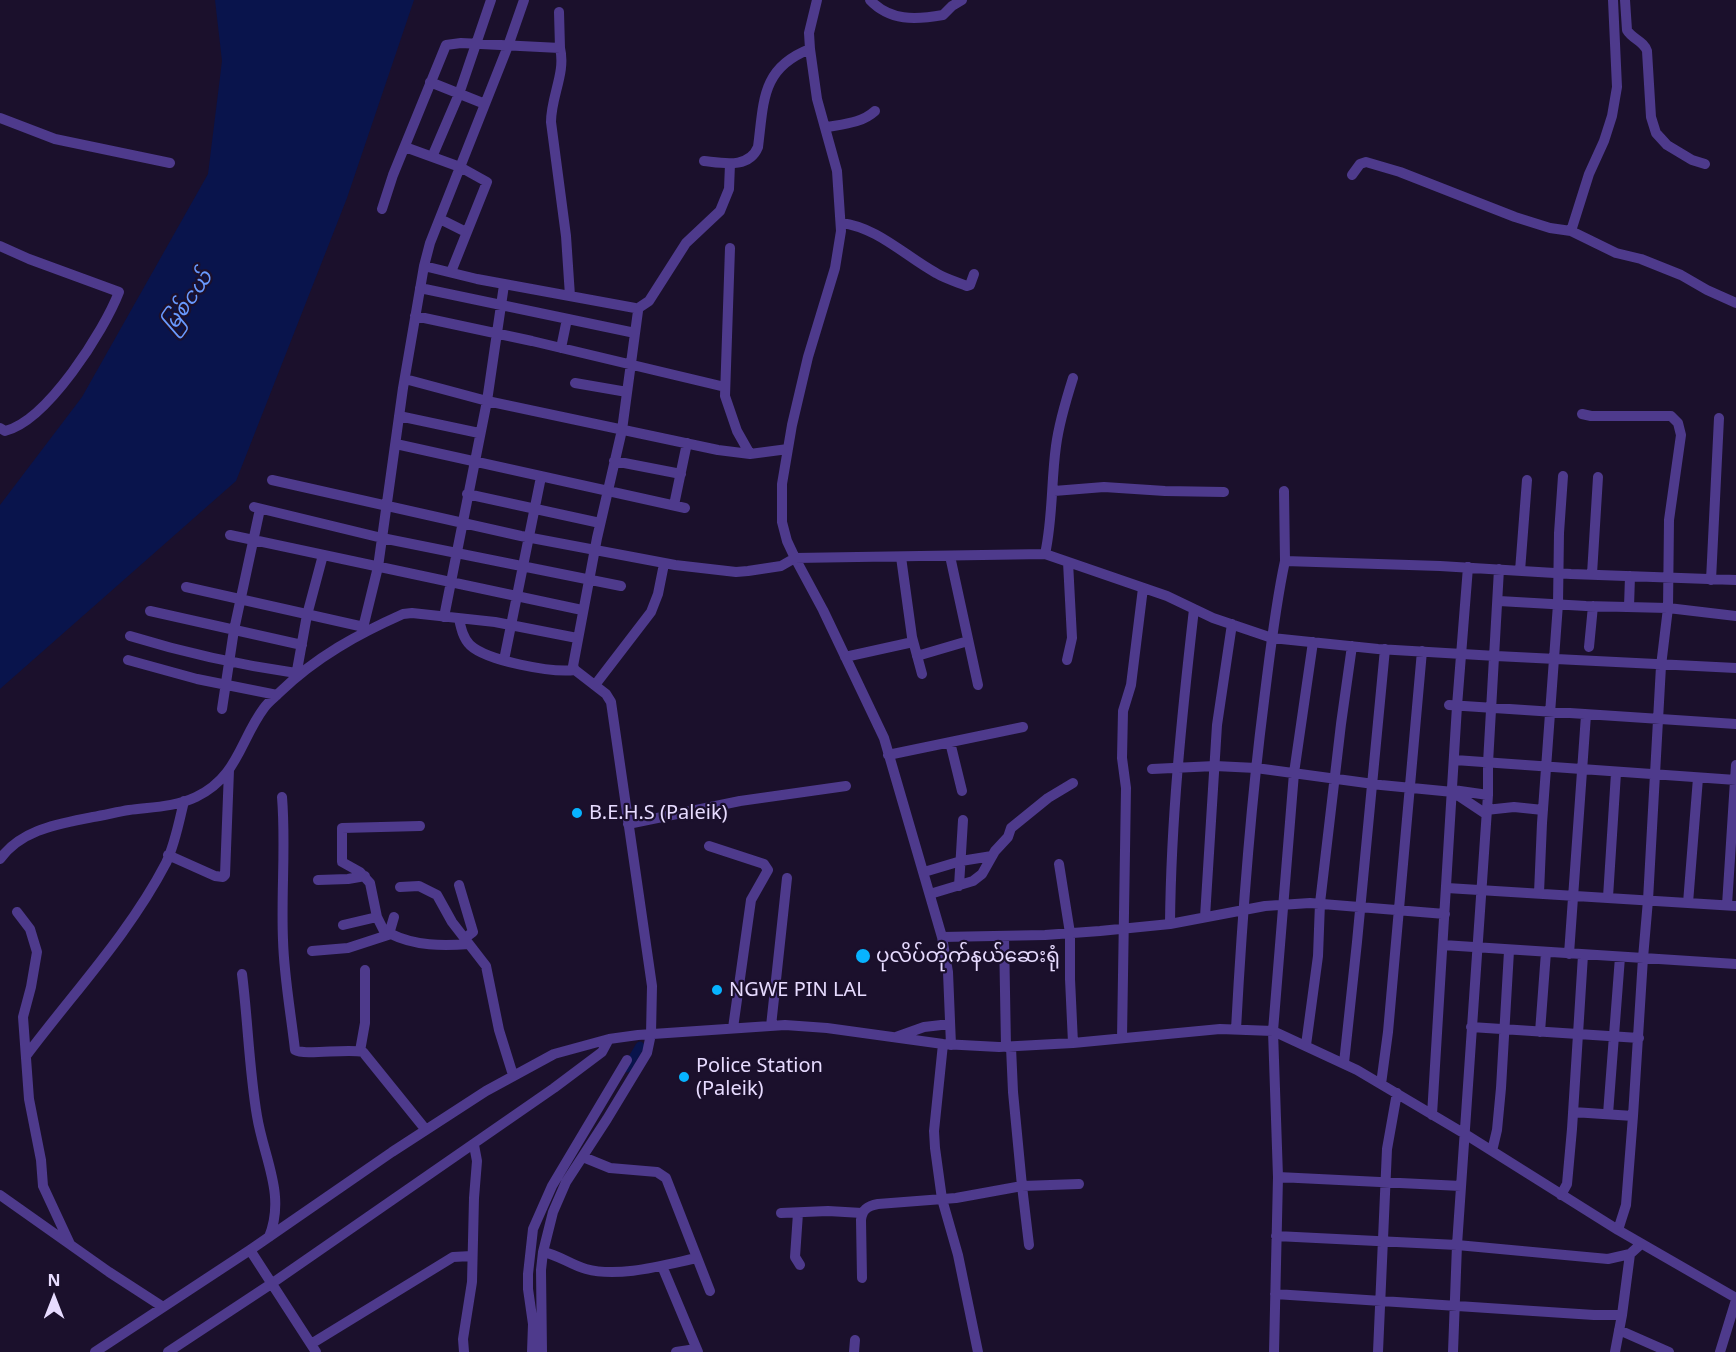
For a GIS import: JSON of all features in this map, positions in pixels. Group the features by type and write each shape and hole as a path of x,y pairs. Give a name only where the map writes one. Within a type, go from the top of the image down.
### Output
{"street":[{"path":"432,157 459,94 491,0"},
{"path":"363,630 378,567 399,416 424,266 430,243 524,0"},
{"path":"818,0 809,33 810,49 817,99 837,171 841,223 835,268 808,357 788,449 782,484 782,522 795,558 879,726 942,937 948,972 950,1024 934,1131 942,1199 958,1254 978,1352"},
{"path":"870,0 888,14 896,17 942,16 962,0"},
{"path":"1571,231 1589,174 1612,116 1617,87 1613,0"},
{"path":"1624,0 1627,30 1646,47 1647,51 1651,117 1656,133 1667,145 1692,160 1705,164"},
{"path":"559,12 562,62 551,111 551,122 566,236 570,296"},
{"path":"382,209 446,45 451,43 560,48"},
{"path":"704,161 740,163 756,151 765,95 773,75 797,54 810,49"},
{"path":"430,82 485,104"},
{"path":"826,127 859,121 875,111"},
{"path":"0,118 55,139 170,163"},
{"path":"405,147 460,167 487,182 451,272"},
{"path":"1352,175 1360,164 1366,162 1400,172 1515,217 1550,228 1571,231 1616,253 1641,259 1681,275 1736,303"},
{"path":"424,266 504,285 637,309 649,301 686,243 720,211 729,189 730,164"},
{"path":"440,219 466,232"},
{"path":"841,223 854,225 875,234 938,274 967,286 970,285 974,274"},
{"path":"0,246 119,292 87,349 49,401 33,416 10,430 5,431 0,428"},
{"path":"730,248 725,387 729,409 737,431 750,454"},
{"path":"444,617 487,401 504,285"},
{"path":"420,288 635,333"},
{"path":"532,1352 535,1277 553,1212 566,1182 646,1053 651,1034 652,986 611,702 606,694 573,666 594,550 622,430 637,309"},
{"path":"415,316 725,387"},
{"path":"561,348 567,319"},
{"path":"1045,554 1054,490 1056,446 1065,401 1073,378"},
{"path":"405,380 487,401 687,443 750,454 788,449"},
{"path":"575,383 627,392"},
{"path":"1582,414 1671,416 1678,423 1681,435 1669,520 1668,608 1661,666 1648,900 1626,1205 1618,1230"},
{"path":"399,416 479,433"},
{"path":"1712,580 1719,418"},
{"path":"396,444 680,507 681,474 687,443"},
{"path":"614,461 681,474"},
{"path":"1539,893 1558,604 1557,573 1563,476"},
{"path":"504,660 541,477"},
{"path":"1592,574 1598,477"},
{"path":"272,480 387,507 664,564 736,572 781,566 795,558 1045,554 1167,596 1194,609 1272,638 1385,649 1553,660 1736,668"},
{"path":"1521,571 1527,480"},
{"path":"1054,490 1104,487 1224,492"},
{"path":"1236,1029 1243,910 1256,768 1272,638 1285,561 1284,491"},
{"path":"467,494 600,523"},
{"path":"222,709 257,508 456,554 621,585"},
{"path":"230,535 582,610"},
{"path":"296,675 307,615 323,555"},
{"path":"950,556 978,685"},
{"path":"901,557 913,642 921,674"},
{"path":"1285,561 1736,580"},
{"path":"1067,660 1072,638 1068,562"},
{"path":"595,685 651,612 658,594 664,564"},
{"path":"1432,1115 1455,760 1453,706 1462,654 1468,567"},
{"path":"1453,1352 1461,1186 1488,795 1499,569"},
{"path":"1629,607 1630,576"},
{"path":"186,587 363,630"},
{"path":"1122,1038 1126,788 1122,758 1122,722 1136,654 1143,588"},
{"path":"1499,601 1668,608 1736,616"},
{"path":"1589,647 1593,606"},
{"path":"1170,924 1171,848 1177,768 1194,609"},
{"path":"150,611 302,645"},
{"path":"0,859 6,850 26,836 48,827 196,797 215,785 229,770 264,707 296,675 363,630 403,614 412,613 511,626 577,638"},
{"path":"459,619 468,644 493,658 552,670 575,670"},
{"path":"1205,917 1220,698 1232,624"},
{"path":"130,636 229,663 296,675"},
{"path":"917,656 968,640"},
{"path":"845,657 913,642"},
{"path":"1274,1352 1278,1177 1273,1031 1294,773 1313,642"},
{"path":"1306,1045 1318,956 1320,903 1352,646"},
{"path":"1344,1063 1385,649"},
{"path":"1381,1084 1388,1032 1422,651"},
{"path":"128,660 179,675 277,695"},
{"path":"1453,706 1736,724"},
{"path":"1569,954 1586,715"},
{"path":"888,754 1023,727"},
{"path":"950,742 962,791"},
{"path":"1455,760 1654,776 1736,780"},
{"path":"1447,888 1731,905 1736,765"},
{"path":"1152,769 1215,766 1256,768 1410,789 1488,795"},
{"path":"168,855 215,876 225,875 229,770"},
{"path":"1608,897 1616,773"},
{"path":"1688,903 1698,778"},
{"path":"930,894 973,881 982,874 992,856 1004,843 1010,830 1048,798 1072,783"},
{"path":"628,824 740,801 846,786"},
{"path":"1453,791 1486,812 1514,807 1543,810"},
{"path":"282,797 285,848 282,902 283,943 296,1050 300,1052 363,1052 426,1130"},
{"path":"26,1056 89,979 136,913 168,855 184,801"},
{"path":"958,886 963,820"},
{"path":"387,934 377,917 370,883 342,862 343,827 420,826"},
{"path":"709,846 764,864 768,870 751,900 733,1028"},
{"path":"924,872 961,861 992,856"},
{"path":"1059,864 1070,933 1072,1043"},
{"path":"318,880 359,875"},
{"path":"771,1026 787,878"},
{"path":"459,885 469,938"},
{"path":"400,887 419,886 436,895 442,906 469,938 487,970 499,1030 513,1075"},
{"path":"942,937 1070,933 1170,924 1243,910 1320,903 1445,914"},
{"path":"17,912 30,929 37,952 31,987 22,1017 29,1099 41,1160 43,1186 70,1244"},
{"path":"344,925 377,917"},
{"path":"387,934 394,917"},
{"path":"312,951 348,948 387,934 418,943 469,938"},
{"path":"1004,936 1009,1047 1029,1245"},
{"path":"1443,945 1736,964"},
{"path":"1492,1151 1497,1130 1509,951"},
{"path":"1540,1032 1546,952"},
{"path":"1561,1195 1567,1184 1574,1112 1583,955"},
{"path":"1608,1114 1620,957"},
{"path":"360,1051 365,1023 365,970"},
{"path":"242,974 257,1115 276,1199 275,1222 269,1238"},
{"path":"896,1037 924,1027 950,1024"},
{"path":"95,1352 269,1238 426,1130 513,1075 566,1050 609,1039 771,1026 827,1028 947,1044 1009,1047 1236,1029 1273,1031 1344,1063 1381,1084 1641,1244 1736,1299 1720,1352"},
{"path":"1472,1027 1639,1038"},
{"path":"168,1352 474,1145 602,1052 609,1039"},
{"path":"542,1352 533,1229 552,1186 627,1060"},
{"path":"1378,1352 1387,1149 1397,1094"},
{"path":"1574,1112 1633,1116"},
{"path":"464,1352 463,1338 472,1282 477,1161 474,1145"},
{"path":"583,1157 610,1168 648,1170 661,1174 666,1179 710,1291"},
{"path":"1278,1177 1461,1186"},
{"path":"781,1213 828,1211 862,1213 872,1206 942,1199 1022,1186 1078,1184"},
{"path":"0,1195 163,1307"},
{"path":"798,1213 795,1257 800,1265"},
{"path":"862,1213 862,1278"},
{"path":"1276,1236 1458,1245 1608,1259 1630,1254 1641,1244"},
{"path":"250,1250 311,1349 453,1257 472,1256"},
{"path":"543,1252 562,1257 587,1269 621,1271 662,1266 697,1257"},
{"path":"1615,1352 1630,1254"},
{"path":"662,1266 697,1350 676,1352"},
{"path":"1275,1294 1622,1315"},
{"path":"1619,1330 1669,1352"}],"water":[{"name":"မြစ်ငယ်","path":"215,0 414,0 347,198 236,481 0,689 0,505 82,397 208,174 222,61"}],"waterway":[{"path":"627,1068 640,1046"}],"place":[{"name":"B.E.H.S (Paleik)","path":"577,813"},
{"name":"ပုလိပ်တိုက်နယ်ဆေးရုံ","path":"863,956"},
{"name":"NGWE PIN LAL","path":"717,990"},
{"name":"Police Station (Paleik)","path":"684,1077"}]}
